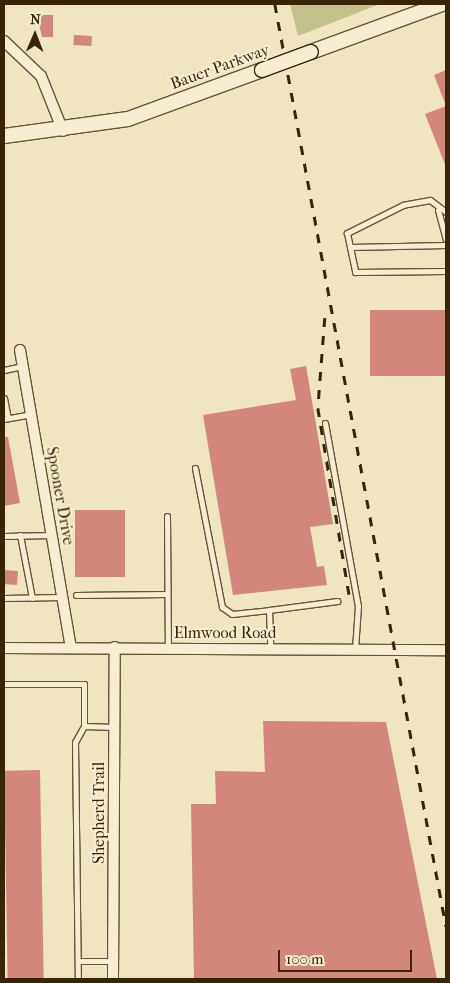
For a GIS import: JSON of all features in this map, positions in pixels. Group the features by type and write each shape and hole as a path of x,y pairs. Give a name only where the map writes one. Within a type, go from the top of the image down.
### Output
{"main road":[{"name":"Bauer Parkway","path":"4,136 63,131 128,119 442,4"}],"street":[{"path":"4,41 41,76 63,131"},
{"name":"Spooner Drive","path":"20,350 71,647"},
{"name":"Shepherd Trail","path":"113,979 115,647"},
{"name":"Elmwood Road","path":"4,648 168,647 446,650"}],"lane":[{"path":"446,240 438,210 430,200 403,204 347,233 355,272 446,271"},
{"path":"438,210 446,212"},
{"path":"350,247 446,245"},
{"path":"4,370 23,366"},
{"path":"4,398 6,418 31,414"},
{"path":"325,423 358,606 355,649"},
{"path":"195,468 222,607 232,614 337,601"},
{"path":"167,516 168,647"},
{"path":"20,535 32,598"},
{"path":"4,536 52,535"},
{"path":"76,595 167,594"},
{"path":"4,598 62,598"},
{"path":"270,610 270,648"},
{"path":"4,684 84,684 84,726 75,742 78,979"},
{"path":"84,726 114,727"},
{"path":"78,961 113,961"}],"green space":[{"path":"290,4 380,4 298,36"}],"building":[{"path":"37,15 53,15 53,37 42,37"},
{"path":"74,35 92,36 91,46 73,45"},
{"path":"446,70 446,106 434,75"},
{"path":"446,106 446,167 425,114"},
{"path":"370,310 446,310 446,376 370,376"},
{"path":"306,366 333,524 310,527 317,567 324,566 327,585 233,595 203,415 296,400 290,369"},
{"path":"4,437 8,437 20,503 4,506"},
{"path":"75,510 125,510 125,577 75,577"},
{"path":"4,570 18,571 17,585 4,584"},
{"path":"263,721 386,722 437,979 194,979 191,804 216,804 215,771 265,772"},
{"path":"40,770 44,979 8,979 4,771"}],"railway":[{"path":"275,4 446,926"},
{"path":"325,318 318,408 349,594"}]}
